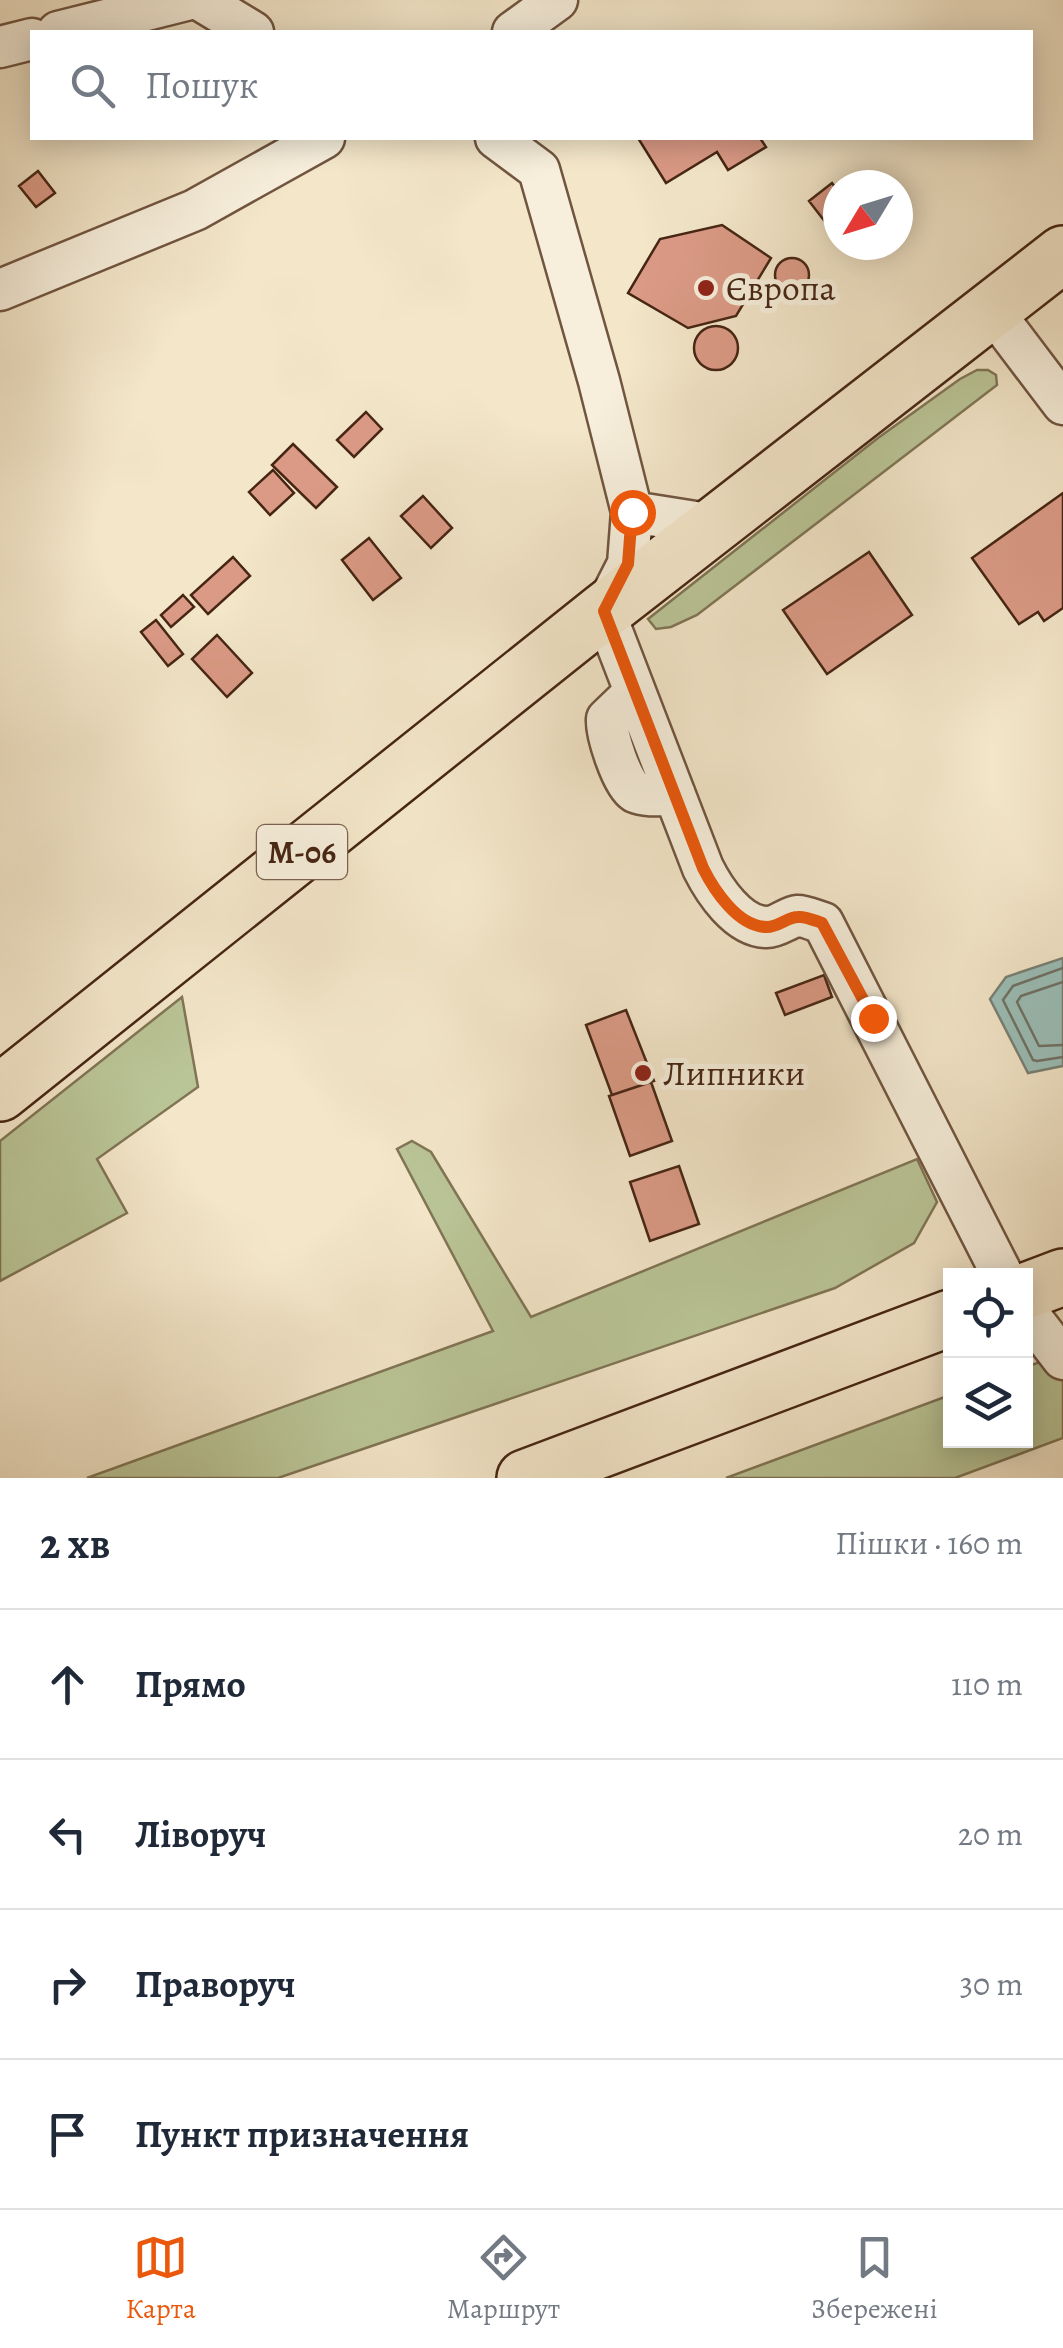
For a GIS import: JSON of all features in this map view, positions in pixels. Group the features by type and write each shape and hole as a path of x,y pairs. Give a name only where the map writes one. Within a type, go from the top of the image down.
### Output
{"highway":[{"name":"М-06","path":"0,1093 604,611 1063,254"},
{"path":"1033,1289 1063,1278"},
{"path":"525,1478 943,1321"}],"street":[{"path":"66,30 186,0"},
{"path":"200,0 250,30"},
{"path":"516,30 556,0"},
{"path":"0,47 30,40"},
{"path":"0,290 195,210 320,140"},
{"path":"499,140 539,170 632,512 628,564 604,611 703,868 712,886 748,922 768,927 798,916 822,923 999,1268"},
{"path":"991,309 1063,404"},
{"path":"632,512 714,526"},
{"path":"1033,1320 1063,1359"}],"green space":[{"path":"977,370 996,375 997,385 697,615 656,629 648,619 878,438"},
{"path":"182,997 198,1087 97,1159 127,1213 0,1281 0,1141"},
{"path":"412,1141 431,1152 531,1317 917,1159 937,1202 914,1243 835,1288 278,1478 87,1478 493,1331 397,1149"},
{"path":"1063,1354 1063,1438 955,1478 726,1478 943,1398 943,1448 1033,1448 1033,1365"}],"water":[{"path":"1063,958 1063,1066 1028,1073 990,999 1006,977"}],"building":[{"path":"639,140 761,140 766,147 728,170 717,152 666,183"},
{"path":"38,171 55,193 36,207 19,186"},
{"path":"823,190 823,219 809,201"},
{"path":"722,225 771,258 736,316 688,328 628,293 660,239"},
{"path":"792,258 804,263 809,275 804,287 792,292 780,287 775,275 780,263"},
{"path":"716,326 731,333 738,348 731,363 716,370 701,363 694,348 701,333"},
{"path":"366,412 382,429 354,457 337,440"},
{"path":"293,444 337,487 316,508 272,465"},
{"path":"273,470 294,493 270,515 249,492"},
{"path":"1063,493 1063,608 1044,621 1038,612 1019,624 972,558"},
{"path":"423,496 452,528 431,548 401,516"},
{"path":"369,538 401,578 373,600 342,560"},
{"path":"869,552 912,615 827,674 783,610"},
{"path":"233,557 250,576 208,614 191,595"},
{"path":"183,595 194,607 171,627 161,615"},
{"path":"156,620 183,654 168,666 141,632"},
{"path":"217,635 252,673 227,697 192,659"},
{"path":"824,975 832,997 785,1015 776,993"},
{"path":"626,1010 654,1081 612,1095 586,1025"},
{"path":"651,1082 672,1141 630,1156 609,1096"},
{"path":"679,1166 699,1224 650,1241 630,1182"}],"place":[{"name":"Європа","path":"706,288"},
{"name":"Липники","path":"643,1073"}],"route":[{"path":"632,512 628,564 604,611 703,868 712,886 748,922 768,927 798,916 822,923 873,1018"}]}
